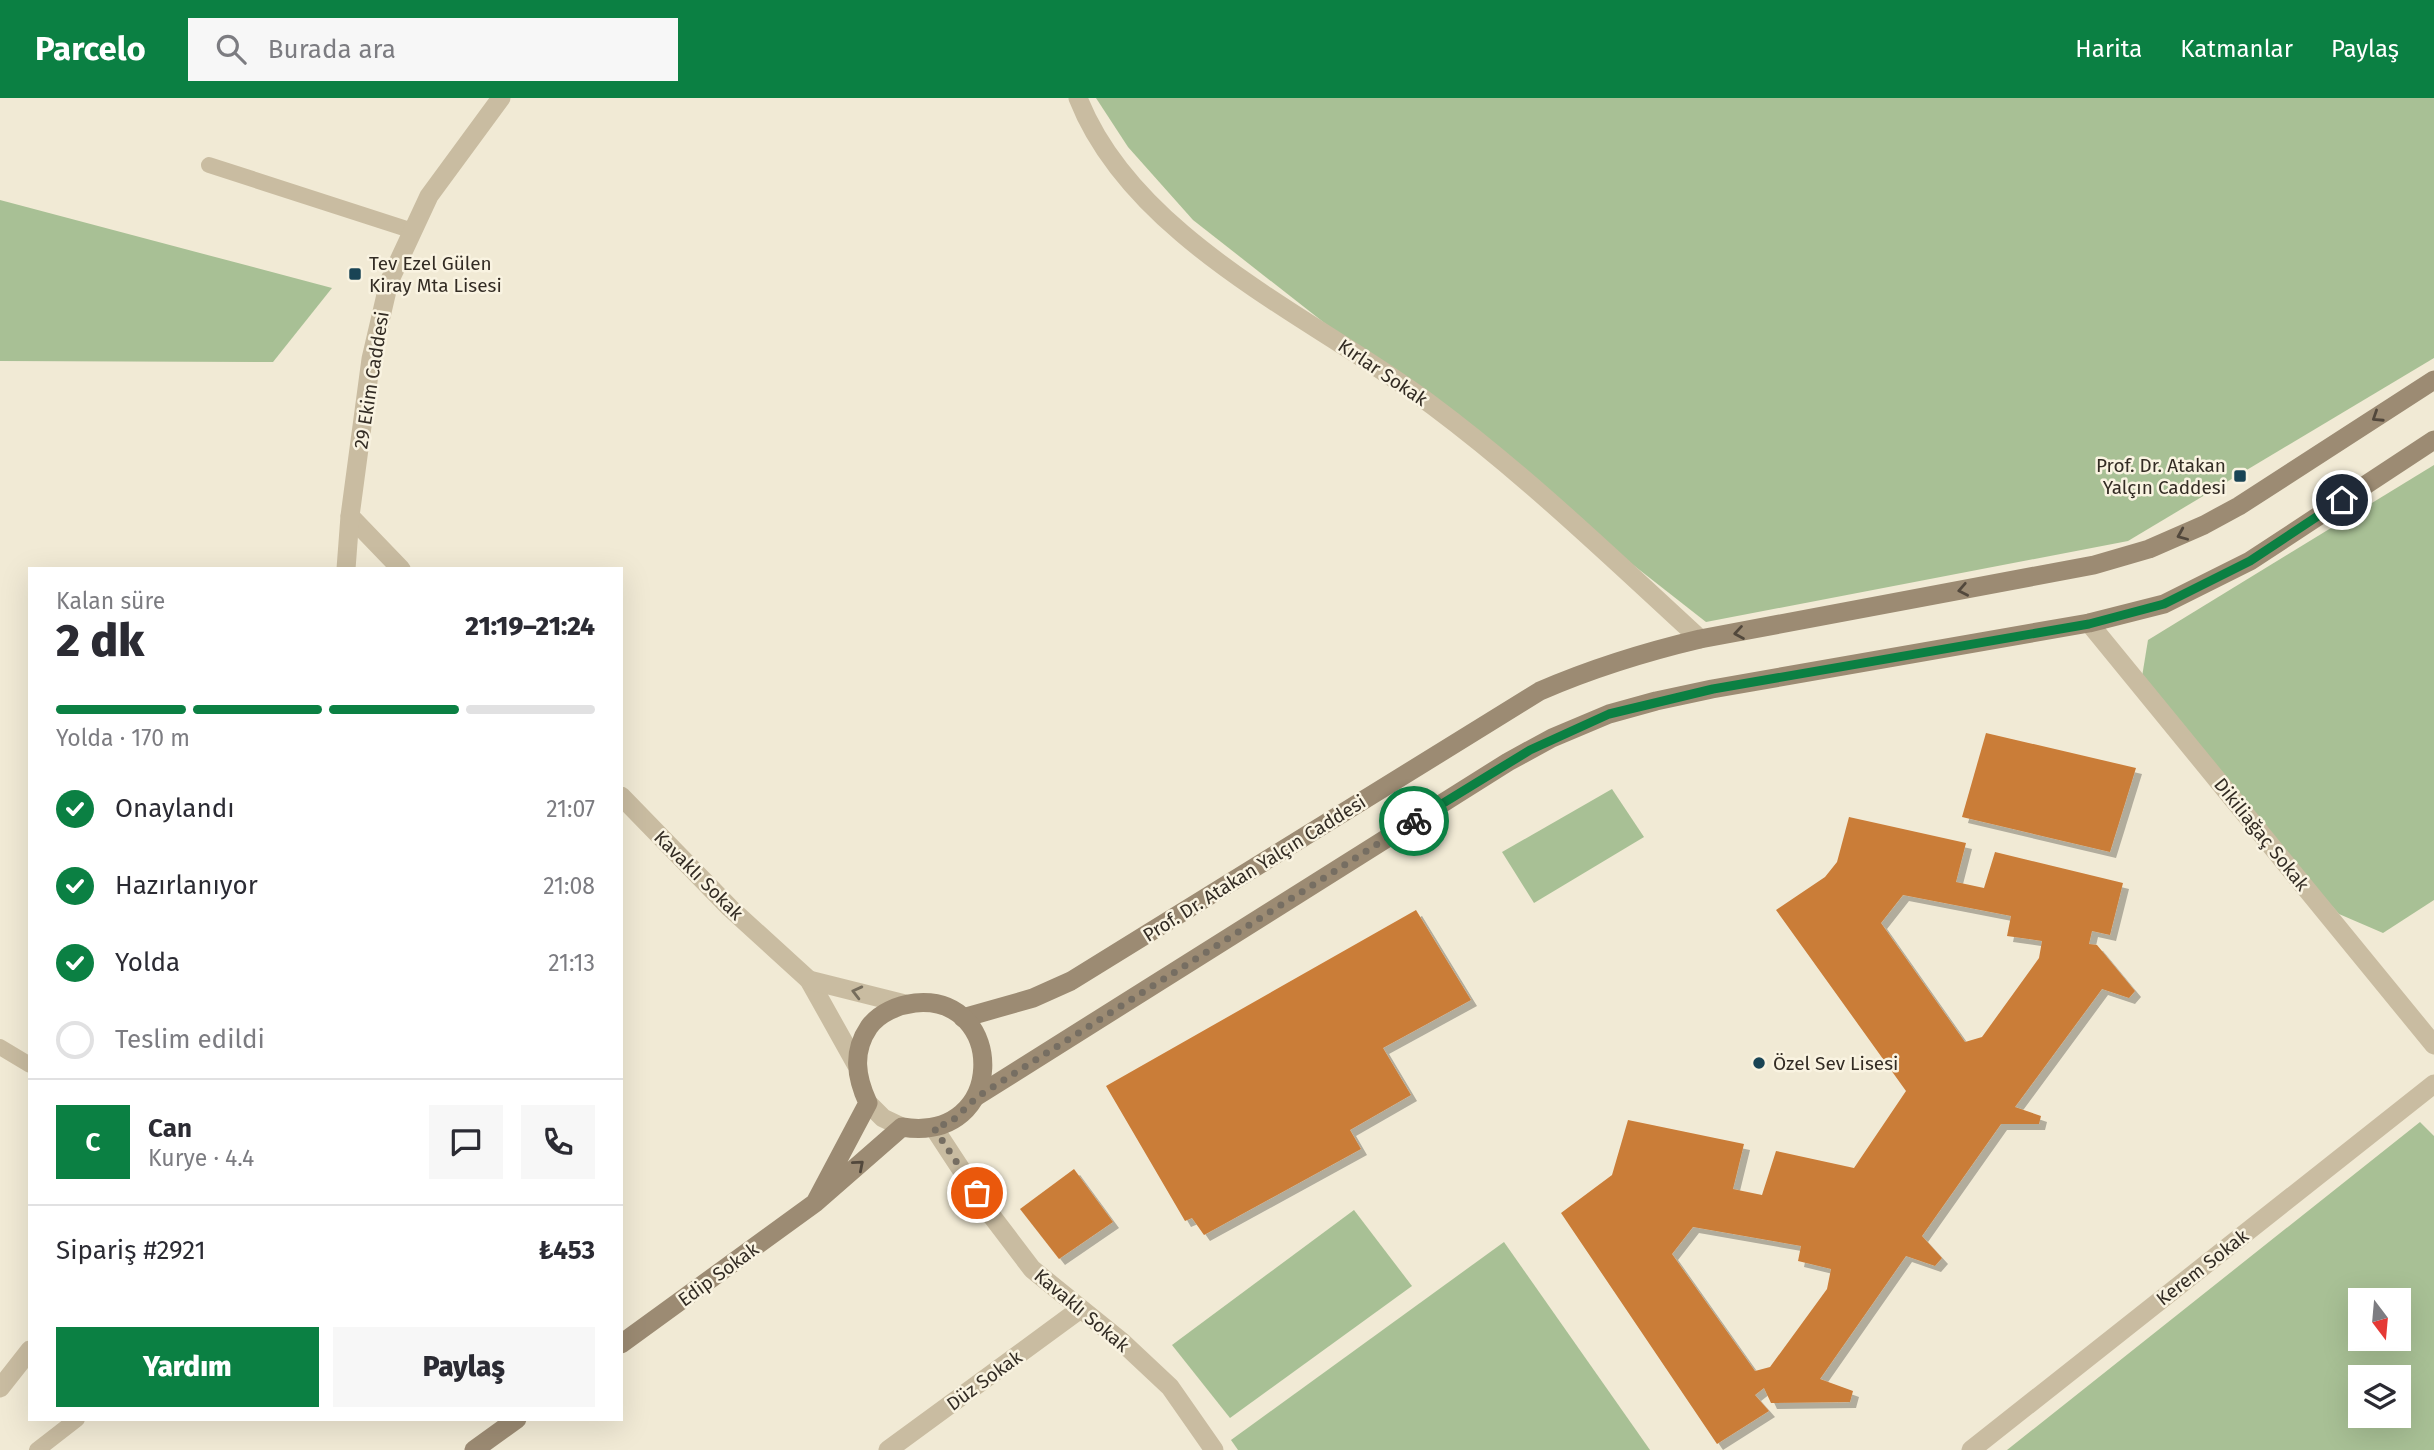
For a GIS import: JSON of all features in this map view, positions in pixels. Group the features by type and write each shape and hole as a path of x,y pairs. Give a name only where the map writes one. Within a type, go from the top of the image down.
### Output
{"main road":[{"name":"Prof. Dr. Atakan Yalçın Caddesi","path":"963,1018 1032,998 1071,981 1540,691 1610,663 1700,639 2094,565 2149,549 2239,506 2434,380"},
{"path":"902,1127 934,1128 951,1122 977,1097 1508,762 1586,723 1609,714 1713,689 2089,624 2164,604 2250,561 2434,440"},
{"path":"815,1203 868,1103 859,1084 856,1064 860,1044 870,1026 886,1012 905,1004 925,1002 946,1007 963,1018 976,1035 983,1055 983,1076 977,1097"},
{"name":"Edip Sokak","path":"623,1343 815,1203 902,1127"},
{"path":"474,1450 514,1421"}],"street":[{"name":"29 Ekim Caddesi","path":"346,567 350,516 374,346 389,282 429,196 502,98"},
{"name":"Kırlar Sokak","path":"1078,98 1110,153 1141,192 1206,255 1431,404 1520,473 1700,639"},
{"path":"350,516 399,567"},
{"name":"Dikiliağaç Sokak","path":"2089,624 2434,1045"},
{"name":"Kavaklı Sokak","path":"623,798 730,908 809,980"},
{"path":"809,980 905,1004"},
{"path":"809,980 856,1064"},
{"name":"Kerem Sokak","path":"1971,1450 2434,1084"},
{"path":"868,1103 883,1118 902,1127"},
{"name":"Kavaklı Sokak","path":"934,1128 991,1215 1032,1269 1079,1310 1122,1342 1170,1387 1214,1450"},
{"name":"Düz Sokak","path":"888,1450 1079,1310"},
{"path":"0,1388 28,1353"}],"lane":[{"path":"209,165 413,231"},
{"path":"0,1047 28,1064"},
{"path":"37,1450 74,1421"}],"green space":[{"path":"1096,98 2434,98 2434,358 2128,541 1706,622 1193,220 1128,147"},
{"path":"0,200 332,288 273,362 0,361"},
{"path":"2434,465 2434,900 2383,933 2339,914 2140,689 2148,640"},
{"path":"1612,789 1644,837 1534,903 1502,852"},
{"path":"2420,1122 2434,1136 2434,1450 2007,1450"},
{"path":"1354,1210 1412,1286 1230,1418 1172,1345"},
{"path":"1504,1242 1650,1450 1238,1450 1231,1440"}],"building":[{"path":"1986,733 2136,768 2110,852 1962,817"},
{"path":"1849,817 1966,843 1956,882 1984,888 1995,852 2123,883 2110,935 2092,931 2089,944 2097,945 2135,991 2129,998 2102,989 2015,1107 2041,1116 2039,1124 2001,1124 1922,1236 1942,1258 1935,1266 1906,1256 1820,1379 1853,1391 1850,1402 1771,1403 1764,1388 1755,1395 1769,1411 1717,1444 1561,1213 1612,1175 1628,1120 1744,1144 1733,1189 1762,1195 1776,1151 1854,1168 1906,1091 1776,910 1825,877 1837,862","holes":["1903,895 2011,916 2007,936 2042,941 2039,958 1982,1037 1965,1042 1881,923","1693,1227 1801,1246 1798,1261 1831,1269 1827,1289 1770,1367 1755,1371 1672,1254"]},
{"path":"1416,910 1471,1000 1383,1048 1411,1095 1350,1130 1361,1149 1204,1235 1192,1218 1185,1221 1106,1086"},
{"path":"1074,1169 1113,1222 1059,1259 1020,1209"}],"way so far":[{"path":"977,1193 934,1128 951,1122 966,1111 977,1097 1414,821"}],"place":[{"name":"Tev Ezel Gülen Kiray Mta Lisesi","path":"355,274"},
{"name":"Prof. Dr. Atakan Yalçın Caddesi","path":"2240,476"},
{"name":"Özel Sev Lisesi","path":"1759,1063"}],"route":[{"path":"1414,821 1508,762 1552,738 1609,714 1713,689 2089,624 2164,604 2250,561 2342,500"}]}
